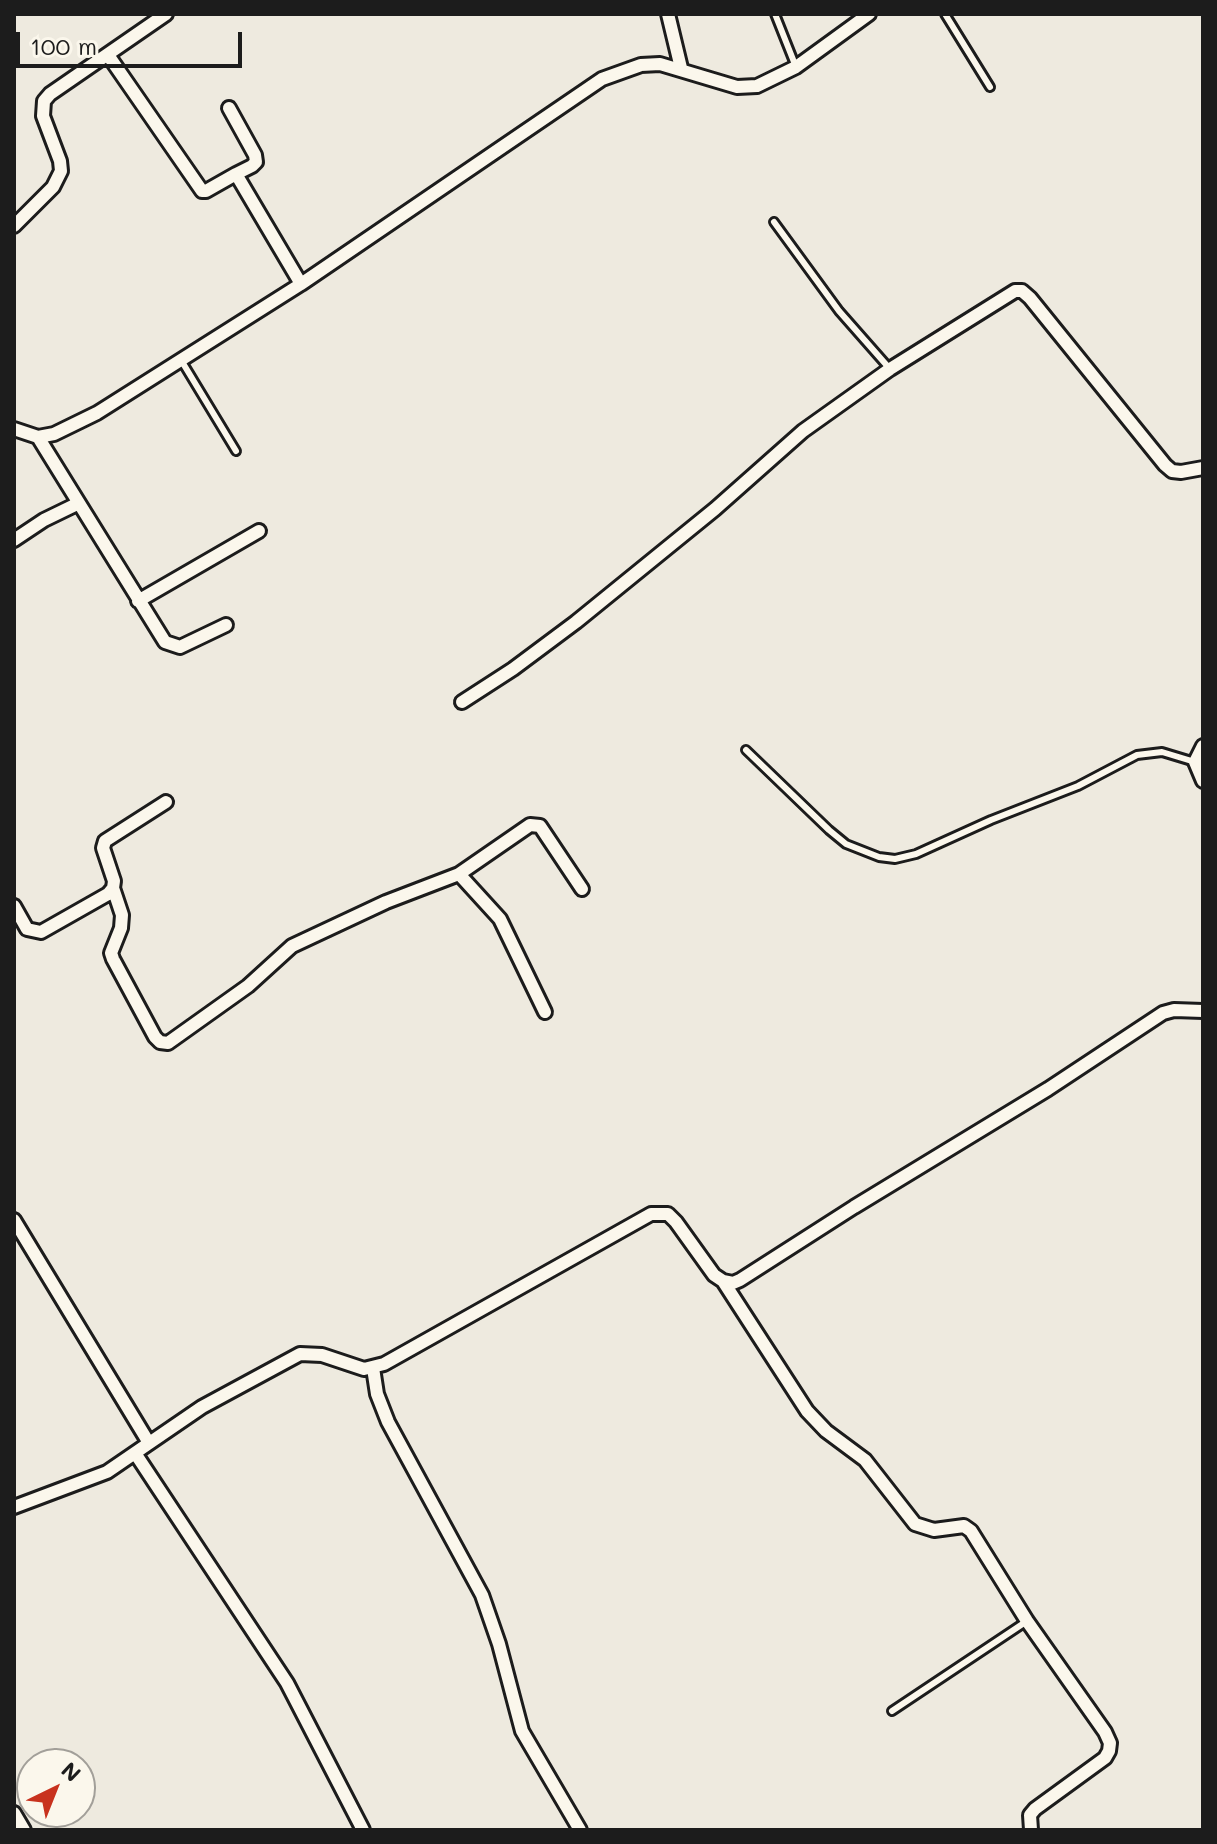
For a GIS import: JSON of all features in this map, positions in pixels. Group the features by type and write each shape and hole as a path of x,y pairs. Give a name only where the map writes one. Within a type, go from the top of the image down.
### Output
{"street":[{"path":"14,226 53,187 61,171 43,116 44,101 166,14"},
{"path":"668,14 681,68"},
{"path":"14,429 38,437 68,428 97,413 301,284 602,79 641,65 660,64 737,87 757,86 796,67 869,14"},
{"path":"108,55 202,191 256,162 229,108"},
{"path":"236,174 301,284"},
{"path":"462,702 576,622 715,509 803,431 890,369 1006,294 1022,291 1165,465 1172,471 1181,472 1203,468"},
{"path":"38,437 159,636 174,647 180,647 226,625"},
{"path":"14,540 44,520 79,503"},
{"path":"138,601 259,531"},
{"path":"1203,746 1195,762 1203,781"},
{"path":"166,802 105,841 103,848 114,881 122,922 111,953 160,1042 168,1043 248,986 292,946 386,902 459,874 536,824 582,889"},
{"path":"459,874 500,919 545,1012"},
{"path":"14,906 27,929 41,932 108,894 113,888"},
{"path":"14,1507 107,1472 202,1407 300,1354 322,1355 354,1367 373,1368 399,1357 651,1214 668,1214 714,1275 733,1283 1048,1089 1163,1013 1174,1010 1203,1011"},
{"path":"14,1220 149,1443"},
{"path":"723,1281 793,1392 816,1421 865,1460 915,1524 934,1530 964,1526 971,1531 1027,1621 1105,1732 1110,1743 1105,1758 1035,1809 1029,1821 1031,1830"},
{"path":"373,1368 377,1394 388,1422 482,1595 499,1644 522,1731 580,1830"},
{"path":"135,1453 287,1683 363,1830"},
{"path":"14,1813 24,1830"}],"lane":[{"path":"775,14 796,67"},
{"path":"945,14 990,87"},
{"path":"774,222 839,311 890,369"},
{"path":"181,360 236,451"},
{"path":"746,750 846,844 879,857 895,859 916,854 1078,786 1137,755 1162,752 1195,762"},
{"path":"892,1711 1027,1621"}]}
